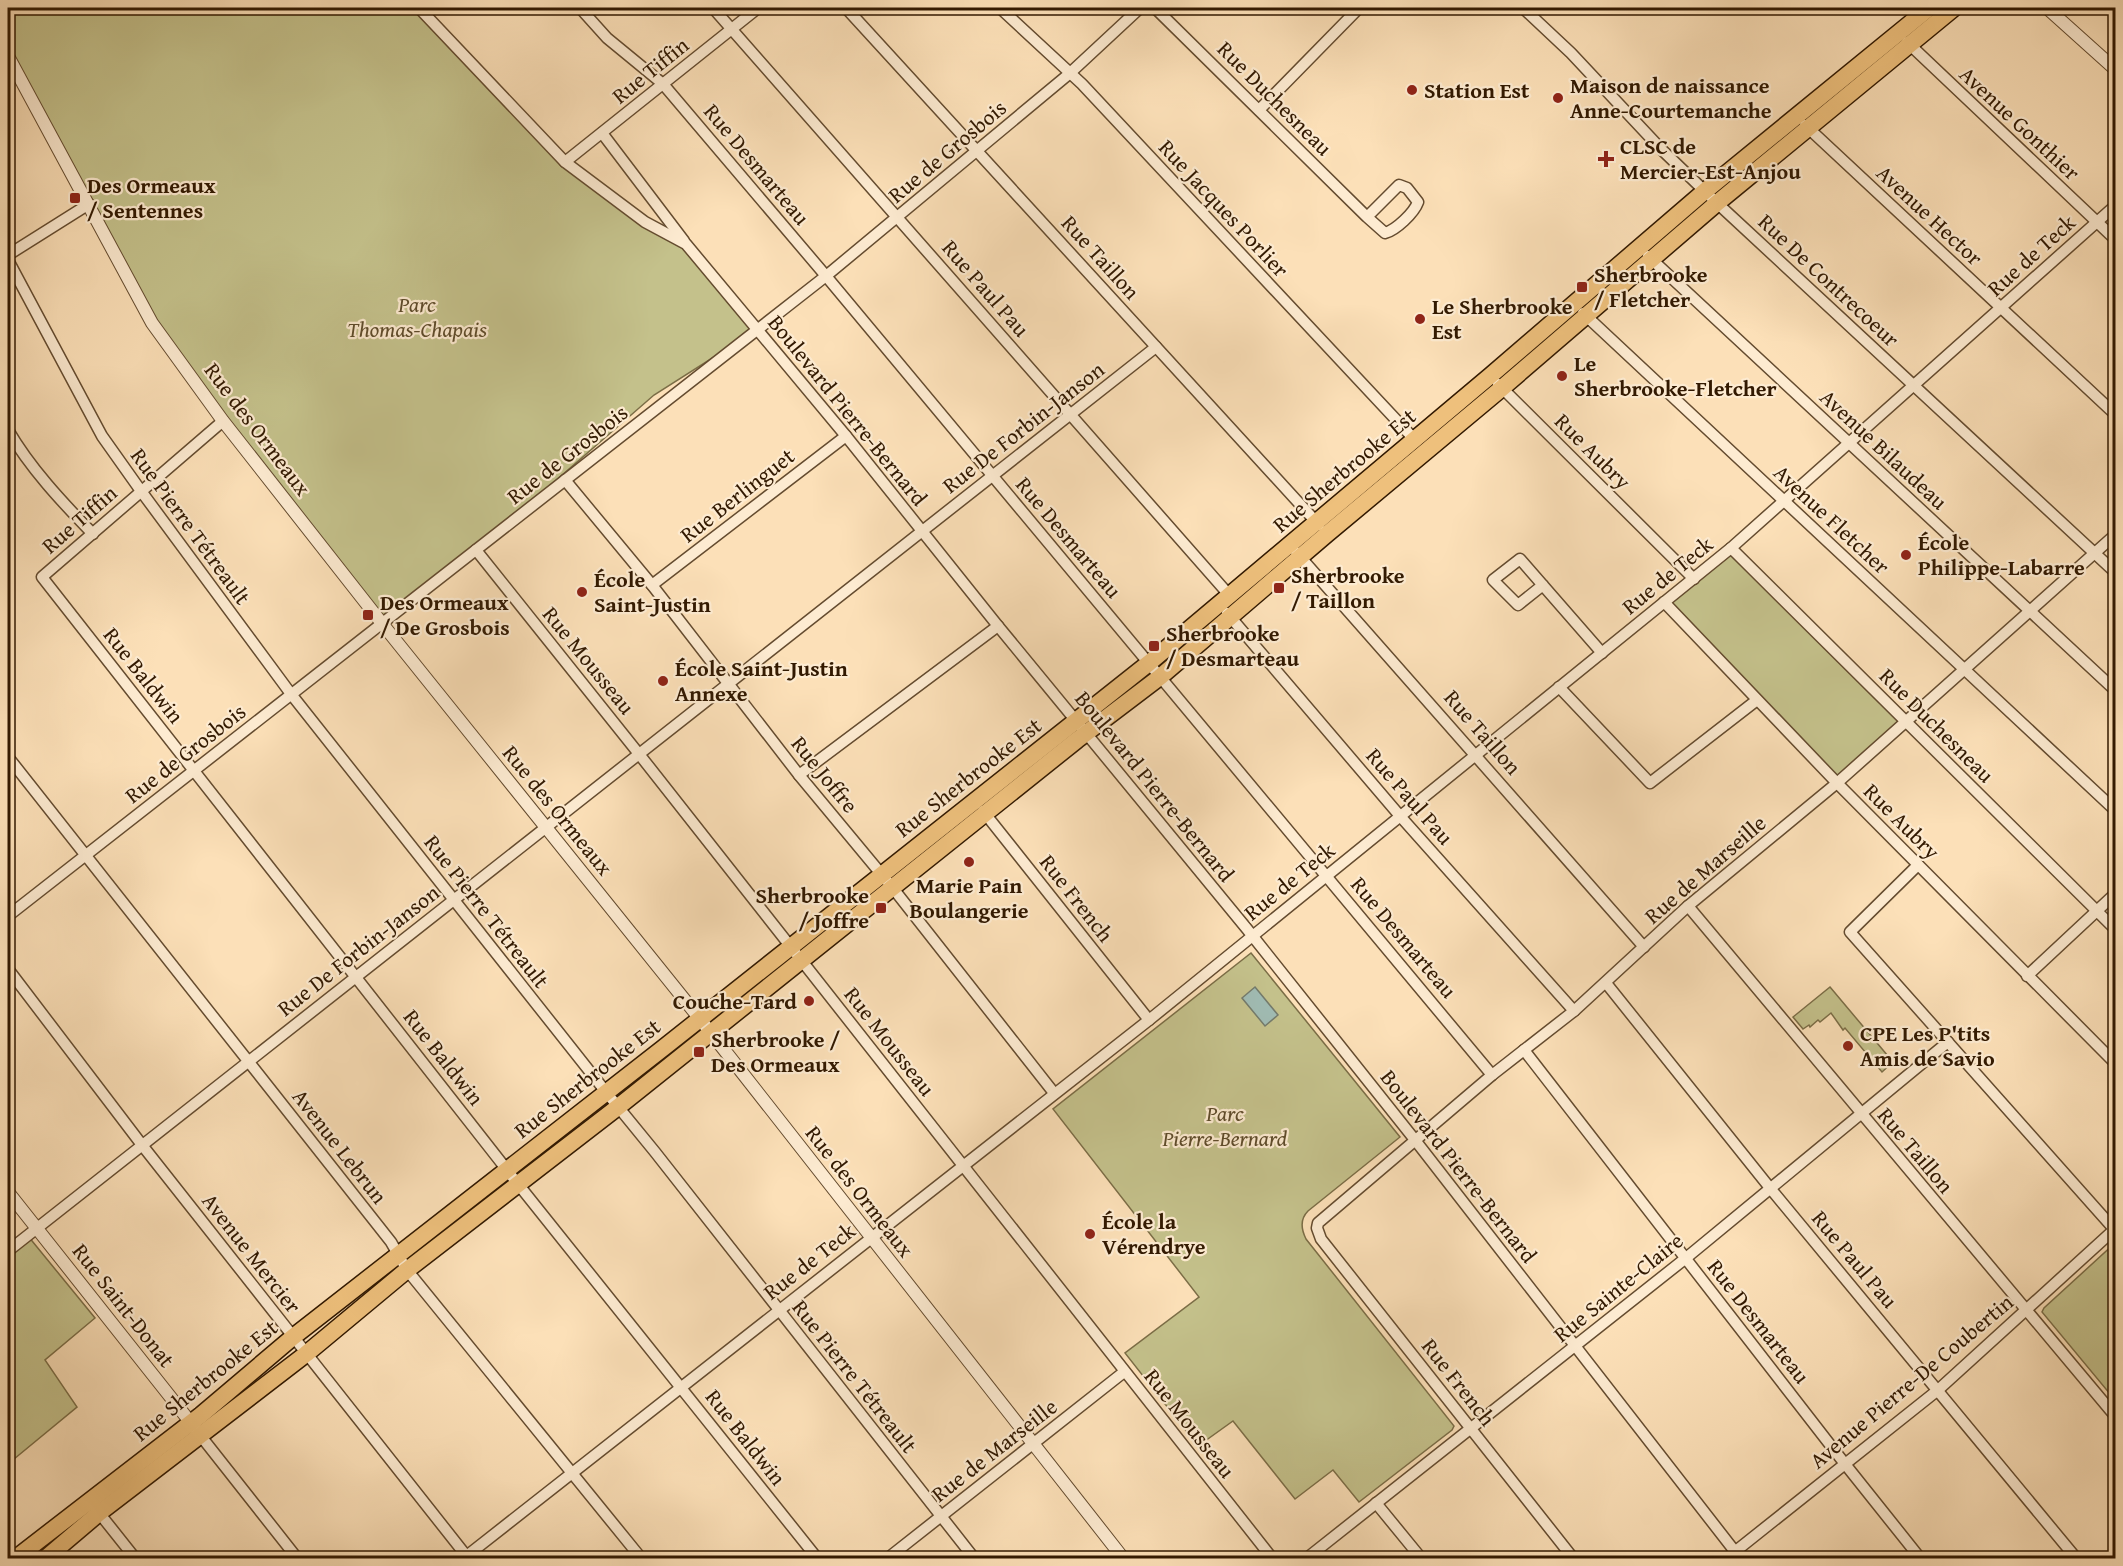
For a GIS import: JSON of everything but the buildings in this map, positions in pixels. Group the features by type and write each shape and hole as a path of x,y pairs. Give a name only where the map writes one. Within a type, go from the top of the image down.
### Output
{"main road":[{"name":"Rue Sherbrooke Est","path":"1903,39 1929,8"},
{"name":"Rue Sherbrooke Est","path":"1322,528 1502,388 1580,310 1802,122 1903,39 1953,8"},
{"name":"Rue Sherbrooke Est","path":"1081,727 1160,677 1231,617 1296,551 1415,440 1490,376 1580,310"},
{"name":"Rue Sherbrooke Est","path":"16,1558 94,1507 196,1429 306,1354 407,1270 710,1033 796,954 1081,727 1149,663 1225,600 1296,551"},
{"name":"Rue Sherbrooke Est","path":"196,1429 293,1337 700,1019 796,954"},
{"name":"Rue Sherbrooke Est","path":"46,1558 94,1507"}],"street":[{"name":"Boulevard Pierre-Bernard","path":"419,8 565,162 645,222 686,244"},
{"name":"Rue Desmarteau","path":"580,8 607,38 663,84 826,276 1492,1075"},
{"name":"Rue Paul Pau","path":"712,8 899,217 1070,415 1225,600 1231,617 1400,816 1574,1011"},
{"name":"Rue Tiffin","path":"565,162 758,8"},
{"name":"Rue Taillon","path":"846,8 1322,528"},
{"name":"Rue Jacques Porlier","path":"1000,8 1090,93 1415,440"},
{"name":"Rue de Grosbois","path":"8,916 826,276 1070,74 1140,8"},
{"name":"Rue Duchesneau","path":"1155,8 1381,231 1388,233 1417,205 1417,198 1407,188 1399,185 1367,217"},
{"path":"1258,110 1359,8"},
{"name":"Rue De Contrecoeur","path":"1523,8 1711,197 2115,573"},
{"path":"2047,8 2115,70"},
{"name":"Avenue Gonthier","path":"1903,39 2115,240"},
{"name":"Rue des Ormeaux","path":"8,56 152,323 223,421 545,828 700,1019 1123,1558"},
{"name":"Avenue Hector","path":"1802,122 2115,415"},
{"name":"Boulevard Pierre-Bernard","path":"602,133 686,244 846,436 921,532 1416,1140 1734,1556"},
{"path":"8,255 89,204"},
{"name":"Rue de Teck","path":"466,1558 1149,1020 1694,579 1785,501 2115,205"},
{"name":"Avenue Bilaudeau","path":"1645,254 2115,691"},
{"name":"Rue Pierre Tétreault","path":"8,260 102,436 291,694 974,1558"},
{"name":"Avenue Fletcher","path":"1580,310 2115,811"},
{"name":"Rue De Forbin-Janson","path":"8,1251 1156,347"},
{"name":"Rue Aubry","path":"1490,376 1694,579"},
{"name":"Rue Tiffin","path":"42,577 223,421"},
{"path":"8,430 19,450 93,534"},
{"name":"Rue Berlinguet","path":"652,585 846,436"},
{"name":"Rue Joffre","path":"565,480 652,585 799,775 1054,1093"},
{"name":"Rue de Marseille","path":"1317,1228 1322,1219 1492,1075 1574,1011 1688,906 1837,783 2115,534"},
{"name":"Rue Duchesneau","path":"1731,548 2115,930"},
{"name":"Rue Mousseau","path":"476,550 1272,1558"},
{"name":"Rue Taillon","path":"1296,551 1644,947"},
{"path":"1543,585 1518,605 1493,580 1520,559 1543,585 1602,653"},
{"name":"Rue Baldwin","path":"42,577 518,1184 817,1558"},
{"name":"Rue Aubry","path":"1665,602 1837,783 2115,1065"},
{"path":"799,775 998,626"},
{"path":"1559,687 1650,783 1757,700"},
{"name":"Avenue Lebrun","path":"8,757 384,1233 407,1270 641,1558"},
{"name":"Rue French","path":"980,807 1149,1020"},
{"path":"1918,865 1850,932 2114,1228"},
{"path":"2027,976 2115,893"},
{"name":"Rue Taillon","path":"1688,906 2115,1417"},
{"name":"Avenue Mercier","path":"8,969 142,1145 466,1558"},
{"name":"Rue Paul Pau","path":"1606,983 1770,1188 2076,1558"},
{"name":"Rue Sainte-Claire","path":"1307,1558 1686,1258 1948,1042"},
{"name":"Rue Desmarteau","path":"1524,1050 1920,1558"},
{"name":"Rue Saint-Donat","path":"8,1192 297,1558"},
{"name":"Rue French","path":"1317,1228 1321,1239 1573,1558"},
{"name":"Avenue Pierre-De Coubertin","path":"1734,1556 1938,1390 2114,1228"},
{"name":"Rue de Marseille","path":"888,1558 1124,1372"},
{"path":"1376,1503 1420,1558"},
{"path":"94,1507 135,1558"}],"green space":[{"name":"Parc Thomas-Chapais","path":"8,8 419,8 565,162 686,244 758,329 654,395 476,550 382,623 152,323 8,58"},
{"path":"1731,548 1906,721 1837,783 1665,602"},
{"name":"Parc Pierre-Bernard","path":"1251,953 1400,1137 1308,1211 1302,1224 1306,1239 1454,1426 1452,1430 1359,1502 1333,1470 1295,1499 1233,1421 1198,1446 1125,1353 1199,1297 1053,1109"},
{"path":"1830,987 1893,1062 1882,1072 1845,1028 1843,1030 1831,1013 1820,1022 1818,1020 1810,1027 1809,1025 1803,1029 1793,1017"},
{"path":"28,1236 95,1318 45,1360 77,1407 8,1464 8,1252"},
{"path":"2115,1243 2115,1400 2042,1312"}],"water":[{"path":"1255,987 1278,1015 1265,1026 1242,998"}],"place":[{"name":"Station Est","path":"1412,90"},
{"name":"Maison de naissance Anne-Courtemanche","path":"1558,98"},
{"name":"CLSC de Mercier-Est-Anjou","path":"1606,159"},
{"name":"Des Ormeaux / Sentennes","path":"75,198"},
{"name":"Sherbrooke / Fletcher","path":"1582,287"},
{"name":"Le Sherbrooke Est","path":"1420,319"},
{"name":"Le Sherbrooke-Fletcher","path":"1562,376"},
{"name":"École Philippe-Labarre","path":"1906,555"},
{"name":"Sherbrooke / Taillon","path":"1279,588"},
{"name":"École Saint-Justin","path":"582,592"},
{"name":"Des Ormeaux / De Grosbois","path":"368,615"},
{"name":"Sherbrooke / Desmarteau","path":"1154,646"},
{"name":"École Saint-Justin Annexe","path":"663,681"},
{"name":"Marie Pain Boulangerie","path":"969,862"},
{"name":"Sherbrooke / Joffre","path":"881,908"},
{"name":"Couche-Tard","path":"809,1001"},
{"name":"CPE Les P'tits Amis de Savio","path":"1848,1046"},
{"name":"Sherbrooke / Des Ormeaux","path":"699,1052"},
{"name":"École la Vérendrye","path":"1090,1234"}]}
